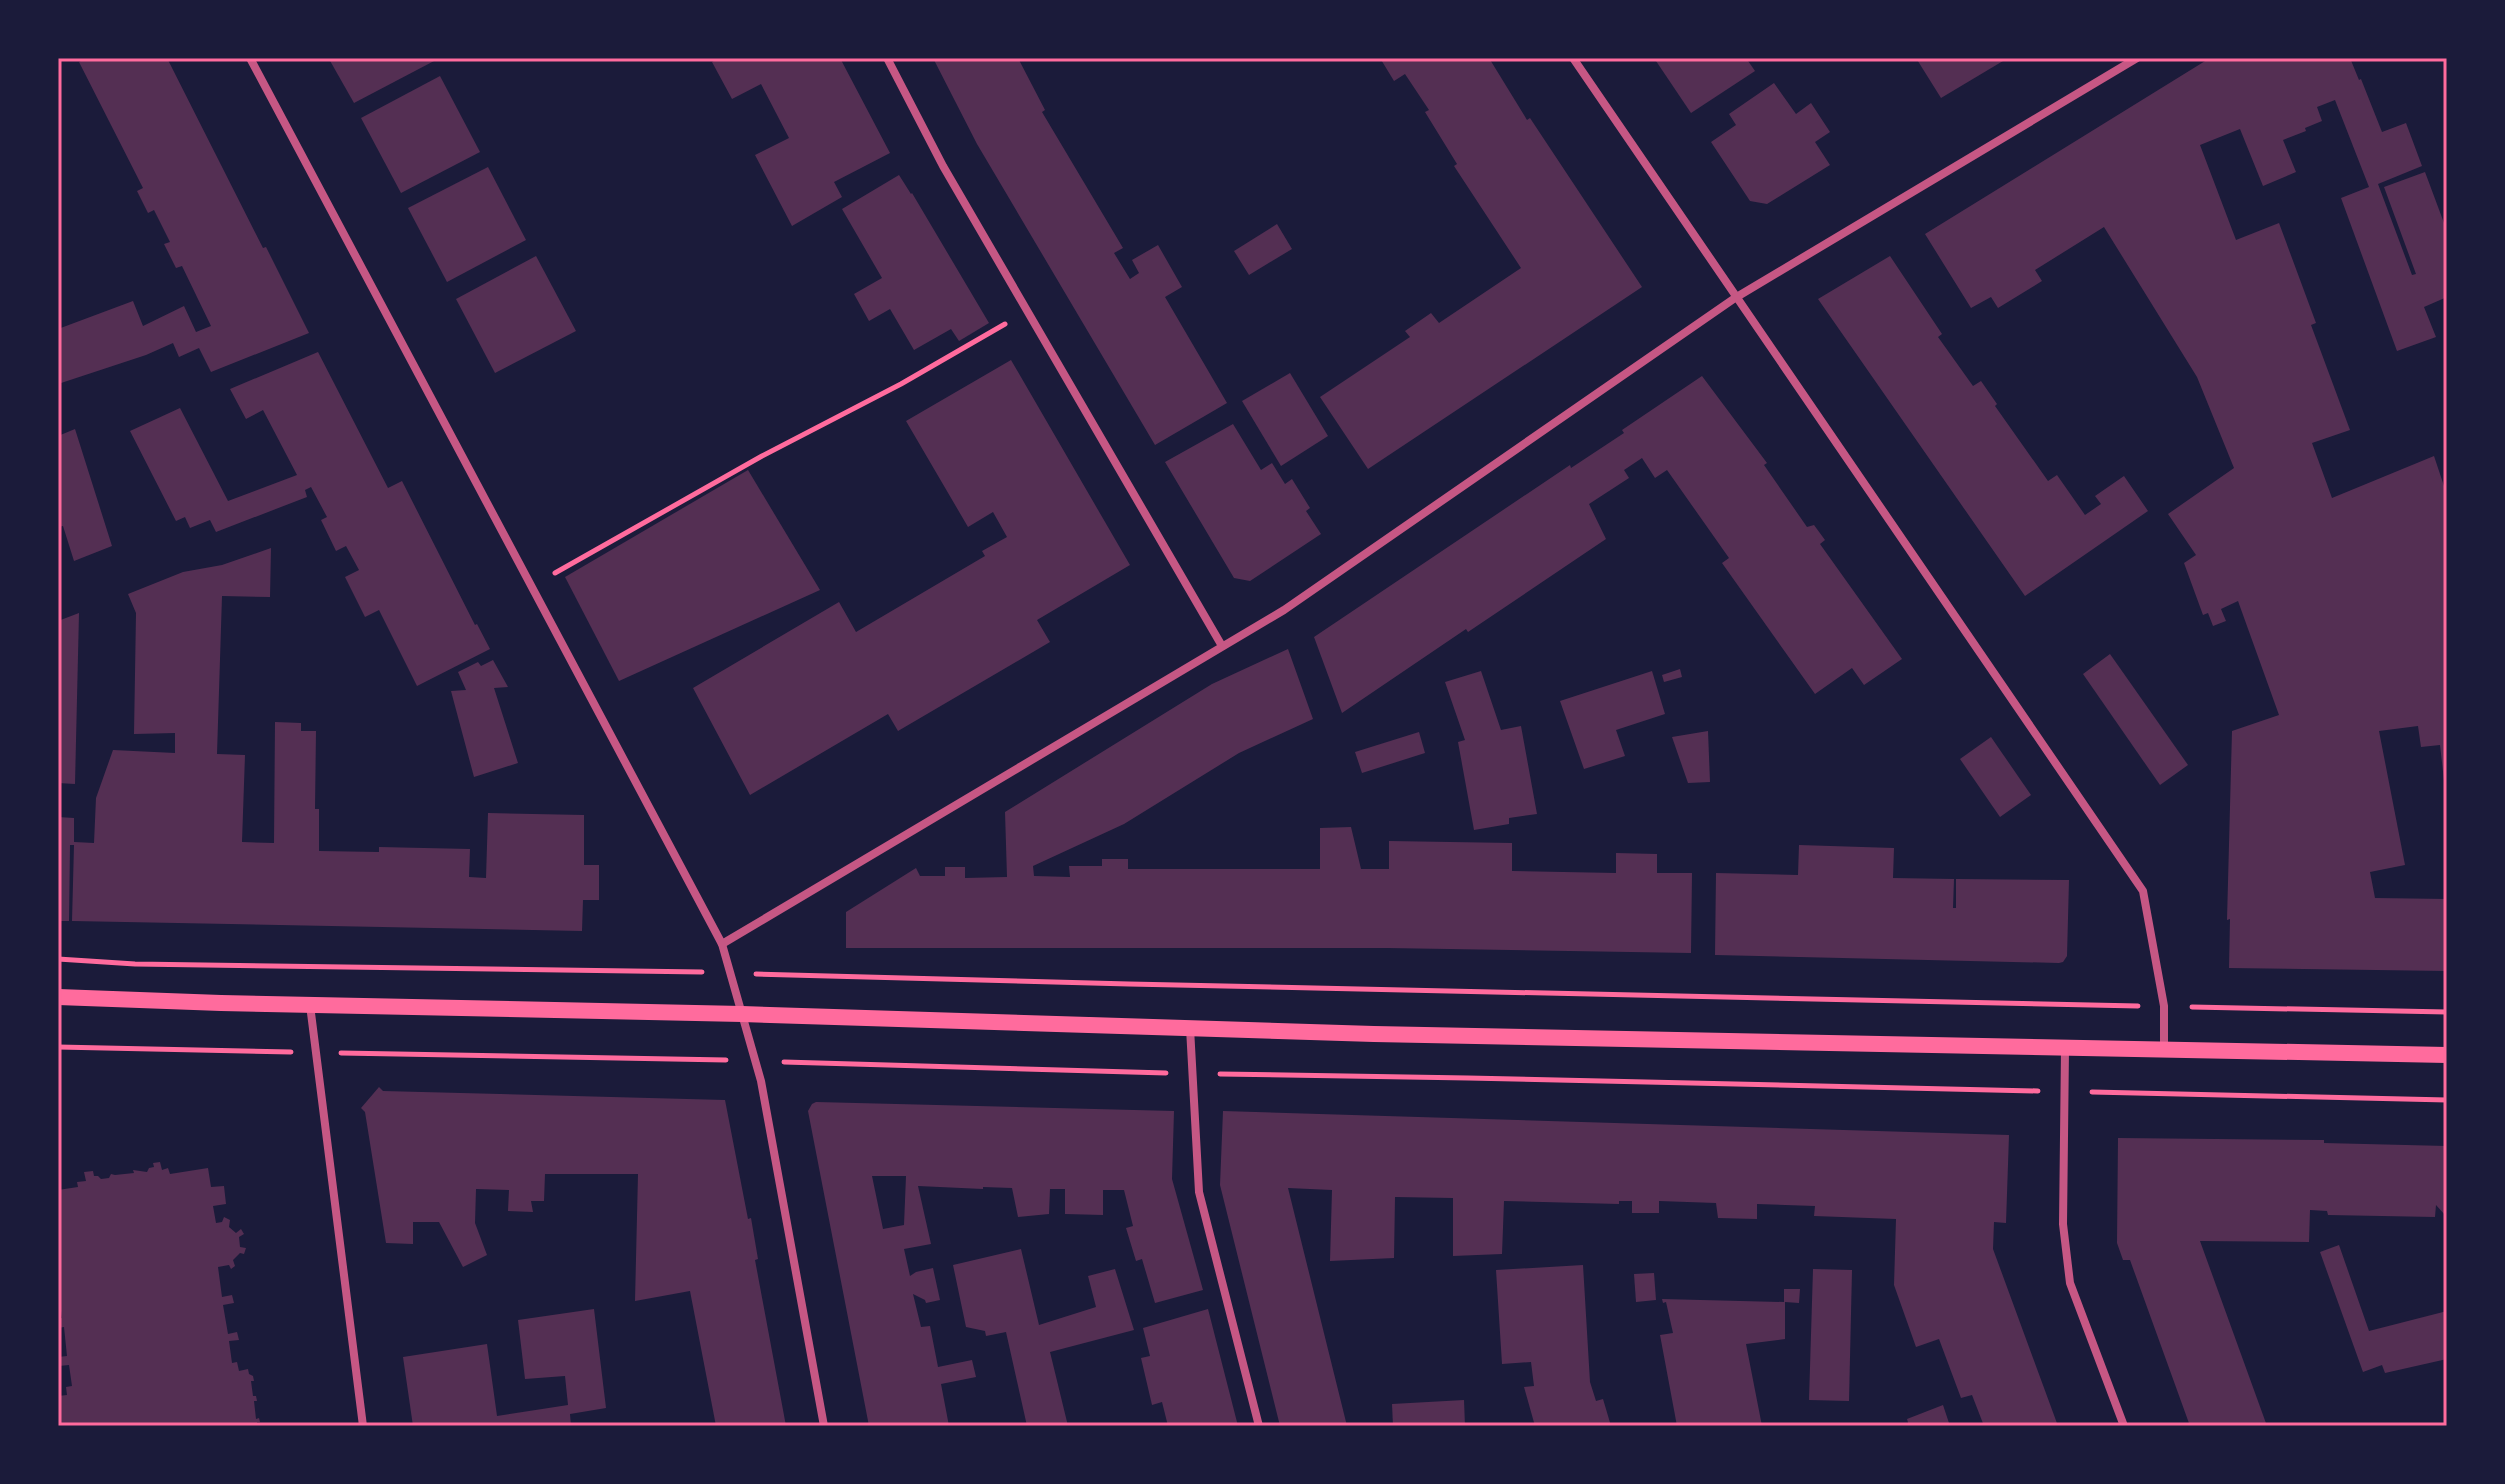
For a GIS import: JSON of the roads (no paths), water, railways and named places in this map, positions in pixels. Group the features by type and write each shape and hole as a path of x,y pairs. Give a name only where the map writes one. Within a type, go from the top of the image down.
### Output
{"main road":[{"path":"58,997 1190,1028 2447,1055"}],"street":[{"path":"250,58 722,944 764,1097 824,1426"},
{"path":"887,58 943,166 1222,646"},
{"path":"1573,58 2143,891 2164,1006 2164,1050"},
{"path":"722,944 1284,610 1735,298 2137,58"},
{"path":"310,1005 363,1426"},
{"path":"1190,1028 1199,1192 1259,1426"},
{"path":"2065,1049 2063,1224 2070,1283 2124,1426"}]}
